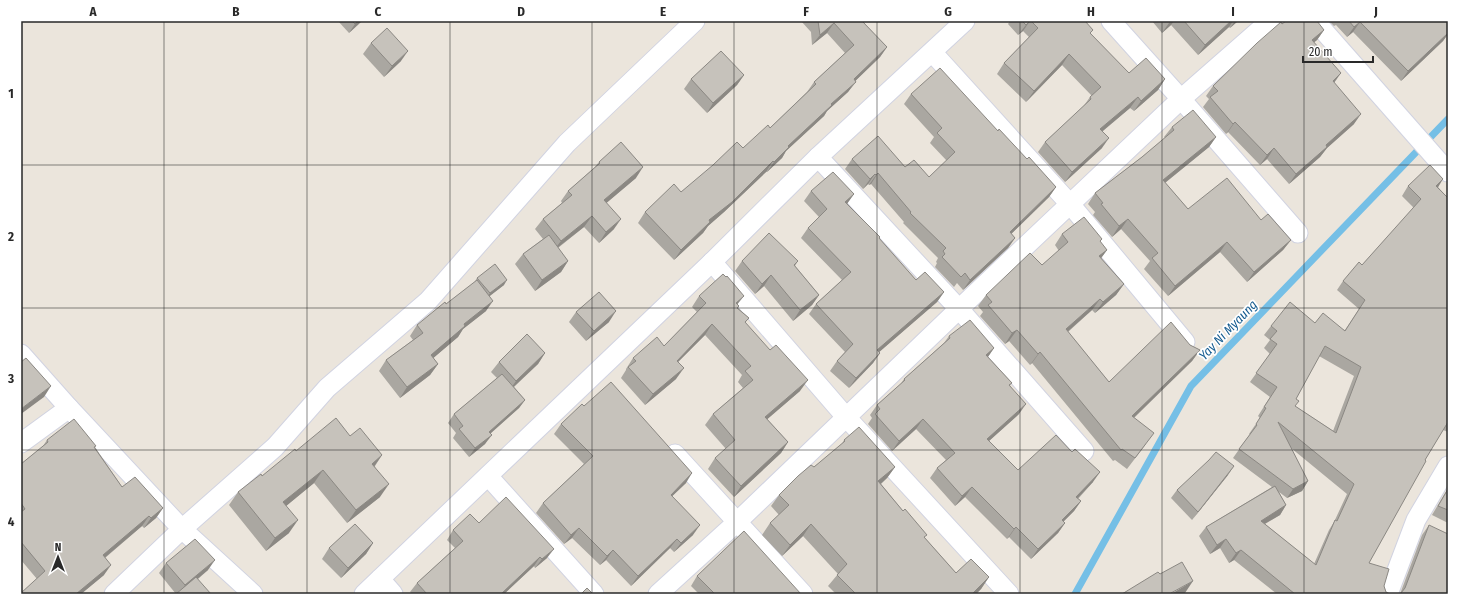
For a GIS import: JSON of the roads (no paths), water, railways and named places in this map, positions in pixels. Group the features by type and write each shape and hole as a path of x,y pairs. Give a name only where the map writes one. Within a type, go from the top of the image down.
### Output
{"street":[{"path":"114,594 182,529 275,447 327,388 428,301 567,143 695,21"},
{"path":"364,594 488,476 604,375 712,262 818,157 965,21"},
{"path":"1111,21 1182,99 1298,233"},
{"path":"658,594 736,523 958,309 1182,99 1270,21"},
{"path":"1315,21 1445,168"},
{"path":"932,52 1070,204 1191,349"},
{"path":"818,157 958,309 1084,450"},
{"path":"712,262 846,417 1009,594"},
{"path":"21,354 69,408 182,529 253,594"},
{"path":"21,443 69,408"},
{"path":"662,440 736,523 803,594"},
{"path":"1388,594 1423,523 1448,466"},
{"path":"488,476 594,594"},
{"path":"380,579 393,594"}],"waterway":[{"name":"Yay Ni Myaung","path":"1075,594 1191,386 1448,119"}]}
